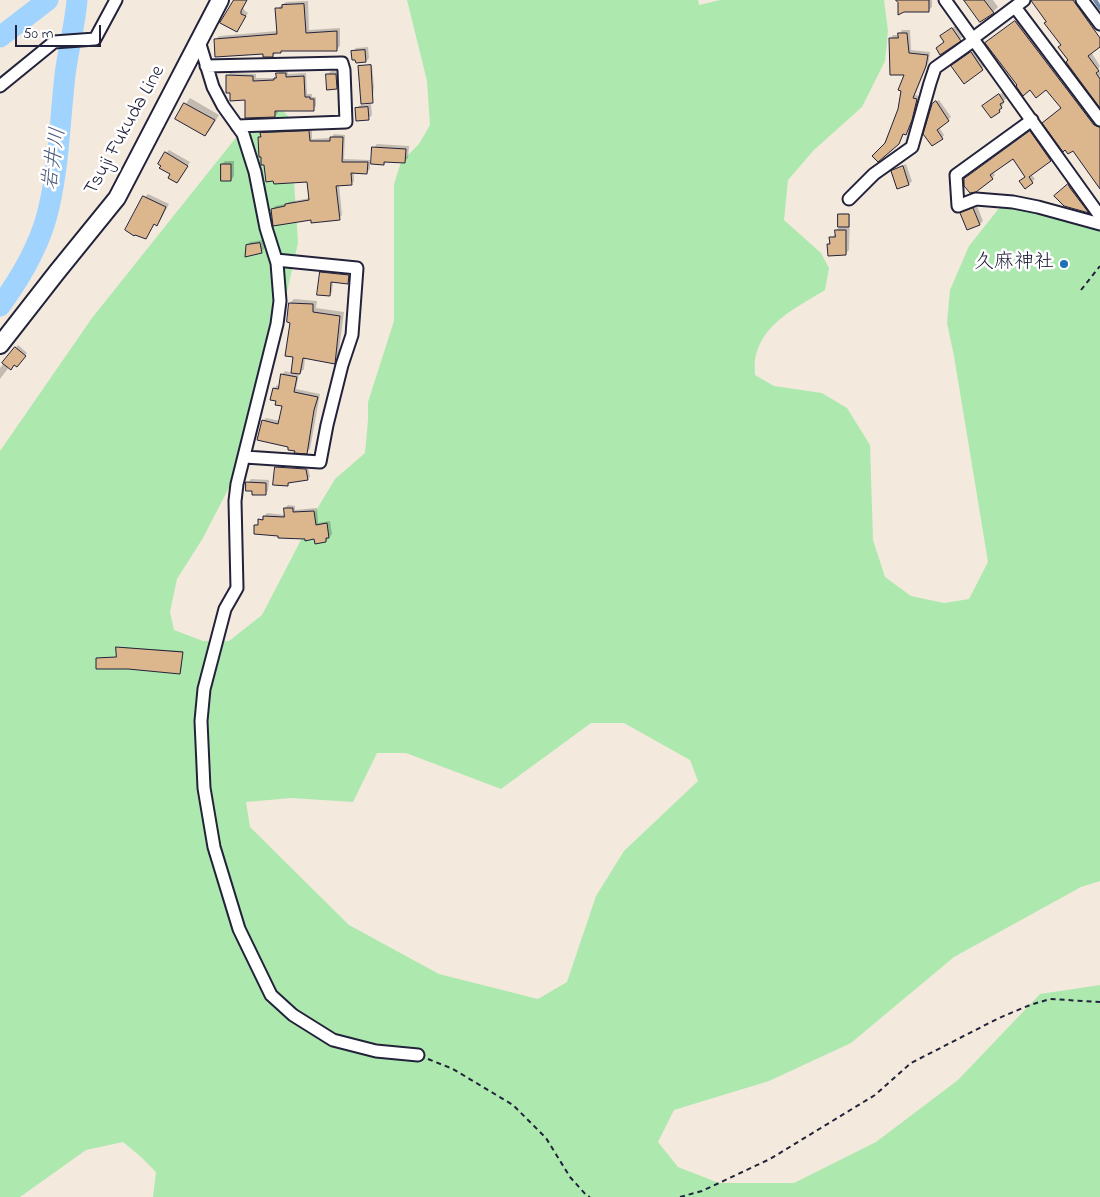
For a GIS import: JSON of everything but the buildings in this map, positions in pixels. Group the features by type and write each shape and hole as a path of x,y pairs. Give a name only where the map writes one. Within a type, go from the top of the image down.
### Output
{"main road":[{"name":"Tsuji Fukuda Line","path":"0,345 118,198 220,0"}],"street":[{"path":"0,86 54,42 95,39 116,0"},
{"path":"945,0 1100,216"},
{"path":"1082,0 1100,24"},
{"path":"848,199 874,174 912,147 935,68 1019,3 1100,120"},
{"path":"199,41 213,87 242,134 255,172 266,228 276,260 280,301 277,324 237,484 237,588 225,609 204,689 201,722 204,788 214,847 239,929 271,995 293,1015 333,1040 376,1051 418,1055"},
{"path":"206,66 342,63 344,70 346,122 237,126"},
{"path":"1032,120 956,175 958,206 976,199 1013,202 1100,224"},
{"path":"245,457 320,462 327,425 352,335 357,268 276,260"}],"path":[{"path":"1081,290 1100,266"},
{"path":"680,1197 702,1191 770,1158 875,1095 911,1063 999,1018 1050,999 1100,1002"},
{"path":"418,1055 453,1069 513,1105 546,1138 570,1177 590,1197"}],"green space":[{"path":"407,0 698,0 699,5 720,0 884,0 888,31 885,61 862,107 814,150 788,180 784,220 821,253 829,268 825,290 783,316 766,333 756,355 755,375 774,386 822,393 847,408 870,445 873,540 885,577 911,596 944,603 969,599 988,562 947,323 950,290 969,246 1000,207 1046,211 1100,231 1100,881 1081,887 954,957 851,1043 769,1081 674,1110 658,1142 678,1167 719,1183 794,1183 876,1142 958,1080 1040,994 1100,985 1100,1197 153,1197 156,1172 123,1142 86,1150 20,1197 0,1197 0,451 92,318 254,115 279,107 290,118 298,243 254,439 203,538 177,579 170,612 174,630 203,641 229,641 262,615 317,509 335,479 365,453 368,402 394,321 394,184 401,162 419,144 430,125 427,81","holes":["591,723 624,723 690,760 698,781 624,851 596,896 567,982 538,999 439,974 349,925 250,827 246,802 291,798 353,802 377,753 406,753 501,789"]}],"waterway":[{"path":"0,37 48,0"},
{"name":"岩井川","path":"0,306 30,259 46,221 57,158 65,75 77,0"},
{"path":"1095,0 1100,8"}],"place":[{"name":"久麻神社","path":"1064,264"}]}
